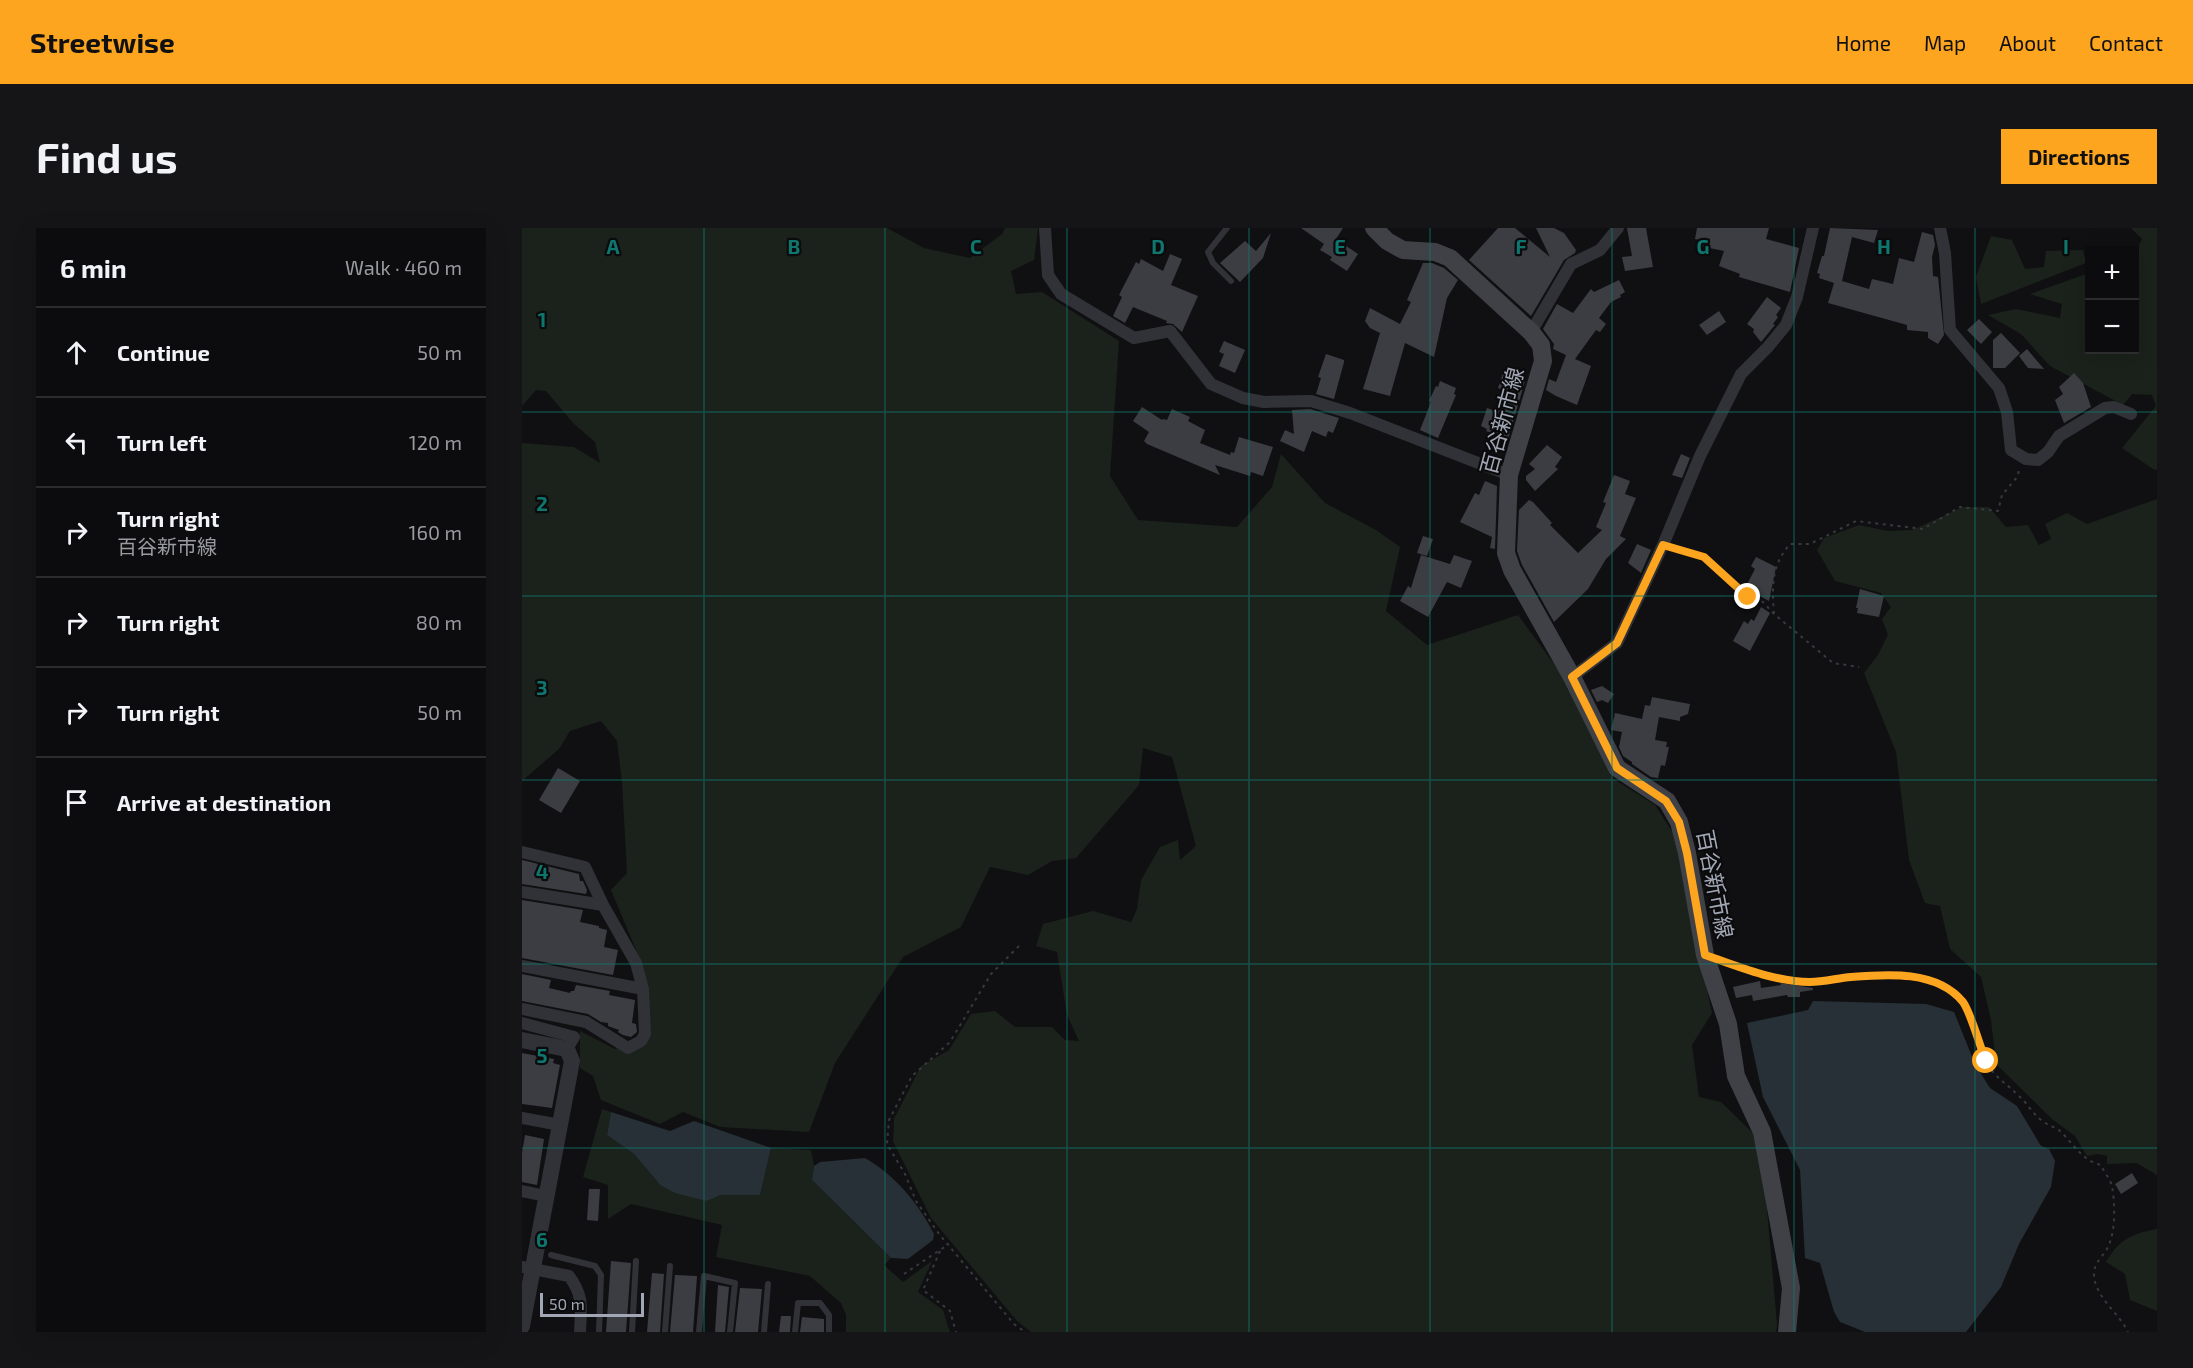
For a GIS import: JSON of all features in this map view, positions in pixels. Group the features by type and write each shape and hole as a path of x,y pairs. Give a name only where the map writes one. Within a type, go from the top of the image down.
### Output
{"main road":[{"name":"百谷新市線","path":"1374,228 1403,250 1435,252 1450,258 1531,332 1541,345 1543,361 1509,475 1506,553 1512,570 1572,677 1617,768 1666,801 1679,822 1687,853 1705,955 1728,1024 1737,1076 1762,1132 1791,1288 1787,1332"}],"street":[{"path":"1046,228 1048,274 1061,294 1134,338 1170,331 1210,384 1243,398 1264,402 1311,401 1350,413 1509,475"},
{"path":"1531,332 1571,264 1600,250 1618,228"},
{"path":"1572,677 1617,643 1663,545 1700,456 1741,374 1786,325 1797,297 1813,228"},
{"path":"1940,228 1945,253 1950,330 1999,388 2007,412 2011,450 2022,457 2038,460 2048,452 2059,436 2105,408 2114,407 2131,414"},
{"path":"522,852 585,867 603,905 636,963 643,989 645,1034 641,1041 628,1048 586,1022 522,1009"},
{"path":"522,892 603,905"},
{"path":"522,966 643,989"},
{"path":"522,1023 574,1037 567,1049"},
{"path":"522,1040 567,1049"},
{"path":"522,1326 527,1268 546,1196 572,1061 567,1049"},
{"path":"522,1118 560,1125"},
{"path":"522,1191 546,1196"},
{"path":"527,1268 570,1276 579,1290 582,1302 580,1332"}],"lane":[{"path":"1227,228 1208,252 1213,263 1232,280"},
{"path":"551,1255 595,1266 601,1275 599,1332"},
{"path":"632,1332 636,1261"},
{"path":"665,1332 670,1266"},
{"path":"699,1332 704,1276 735,1283 730,1332"},
{"path":"764,1332 768,1284"},
{"path":"795,1332 798,1304 820,1303 829,1315 829,1332"}],"path":[{"path":"1774,614 1772,590 1779,557 1790,544 1810,544 1856,521 1923,529 1960,507 1998,511 2002,495 2018,476 2022,457"},
{"path":"1663,545 1704,557 1748,597 1763,602 1774,614 1833,663 1858,667"},
{"path":"1019,946 991,974 950,1042 912,1076 889,1119 887,1144 905,1174 916,1201 939,1234 1014,1324 1025,1332"},
{"path":"1705,955 1753,971 1797,981 1909,976 1938,983 1964,1003 1986,1061 1995,1076 2020,1096 2043,1122 2059,1130 2090,1162 2101,1165 2111,1184 2114,1203 2112,1231 2108,1248 2097,1260 2094,1275 2102,1296 2128,1332"},
{"path":"904,1274 949,1244"},
{"path":"940,1251 923,1290 950,1311 956,1332"}],"shaded area":[{"path":"522,228 887,228 924,248 970,258 1002,234 1005,228 1038,228 1034,260 1011,271 1016,294 1042,292 1119,341 1110,476 1138,520 1237,527 1272,487 1281,454 1325,503 1376,530 1400,547 1386,611 1427,645 1518,615 1571,687 1612,778 1655,805 1675,836 1712,1013 1692,1045 1699,1097 1721,1102 1758,1138 1763,1163 1776,1332 1031,1332 1017,1321 931,1218 893,1141 894,1119 921,1066 949,1050 971,1014 995,1011 1015,1027 1052,1027 1065,1040 1079,1041 1067,1015 1057,952 1036,946 1043,924 1093,911 1131,922 1137,909 1141,880 1160,847 1178,840 1180,860 1196,846 1172,757 1143,748 1139,785 1076,858 1052,861 1028,875 990,867 961,927 903,957 835,1063 809,1132 720,1127 683,1112 660,1124 601,1100 593,1076 580,1068 580,1031 615,1049 641,1041 644,969 611,890 627,873 622,782 617,741 601,721 570,731 559,749 522,781 522,443 574,447 600,463 595,442 573,423 546,391 536,390 522,406"},
{"path":"2131,228 2157,228 2157,470 2122,448 2156,406 2152,395 2132,394 2123,405 2050,366 2021,334 1988,315 2016,309 2060,318 2062,304 2030,294 2085,274 2085,354 2139,354 2138,246 2142,239"},
{"path":"1991,236 2012,240 2025,269 2044,267 2046,251 2083,250 2085,259 2085,263 1981,304 1976,277"},
{"path":"2157,499 2157,1175 2137,1163 2107,1164 2107,1156 2098,1154 2087,1156 2075,1136 2053,1120 1996,1064 1991,1020 1981,977 1950,949 1940,906 1925,903 1909,860 1896,752 1864,673 1878,655 1888,635 1882,619 1891,607 1881,593 1835,581 1817,550 1824,538 1859,525 1888,531 1912,530 1963,507 1989,507 2006,527 2028,525 2039,545 2051,539 2045,524 2067,513 2087,524"},
{"path":"1813,1001 1926,1004 1954,1012 1975,1064 1990,1088 2017,1106 2041,1146 2049,1149 2055,1161 2051,1187 2019,1244 2001,1287 1966,1332 1865,1332 1840,1322 1834,1312 1820,1263 1805,1258 1800,1170 1763,1097 1747,1023 1808,1010"},
{"path":"602,1109 611,1112 607,1135 634,1154 660,1185 707,1201 721,1195 760,1195 771,1148 811,1150 814,1166 812,1180 891,1258 884,1265 903,1282 932,1261 918,1292 943,1310 950,1332 846,1332 846,1315 841,1303 810,1276 716,1257 722,1225 631,1204 608,1219 608,1185 583,1177"},
{"path":"611,1112 670,1131 694,1121 771,1148 760,1195 721,1195 707,1201 675,1193 660,1185 634,1154 607,1135"},
{"path":"865,1158 896,1181 921,1212 934,1234 933,1240 908,1259 891,1258 812,1180 814,1166 820,1162"},
{"path":"2157,1229 2157,1311 2130,1300 2125,1274 2106,1262 2116,1248 2127,1239"}],"building":[{"path":"1301,228 1343,228 1336,239 1358,254 1347,271 1330,260 1332,257 1320,250 1324,244"},
{"path":"1498,228 1515,228 1550,257 1536,228 1554,228 1564,233 1576,250 1564,260 1531,316 1469,260"},
{"path":"1627,228 1646,228 1653,267 1625,271 1622,257 1632,256"},
{"path":"1697,228 1769,228 1766,239 1799,248 1790,292 1739,277 1740,274 1719,266 1724,251 1700,246 1700,240 1695,239"},
{"path":"1830,228 1878,230 1874,243 1852,237 1842,281 1869,289 1872,279 1893,284 1899,258 1914,262 1922,232 1933,235 1935,245 1932,257 1933,276 1938,277 1944,335 1938,344 1928,338 1928,332 1907,330 1907,325 1828,303 1834,283 1819,278 1820,274 1817,273 1822,256 1824,256"},
{"path":"1271,233 1263,258 1240,282 1220,263 1245,241 1256,251"},
{"path":"1170,254 1182,259 1171,285 1198,296 1182,332 1173,324 1166,323 1167,321 1133,307 1125,323 1113,316 1122,297 1119,295 1136,262 1139,264 1141,259 1163,271"},
{"path":"1423,263 1432,263 1444,268 1458,280 1447,298 1434,357 1405,343 1390,396 1363,389 1380,333 1370,328 1365,321 1370,308 1400,324 1411,302 1407,300"},
{"path":"1619,280 1625,292 1611,302 1599,318 1606,324 1600,332 1596,330 1575,359 1591,366 1577,405 1546,390 1549,379 1556,382 1566,355 1553,349 1554,344 1543,329 1557,304 1573,313 1591,289 1594,292"},
{"path":"1767,297 1781,308 1776,315 1778,317 1773,324 1775,325 1761,342 1753,332 1754,329 1747,324"},
{"path":"1719,311 1726,322 1707,335 1699,325"},
{"path":"1979,319 1992,332 1981,344 1967,330"},
{"path":"2001,333 2020,353 2005,368 1993,368 1993,340"},
{"path":"1224,341 1245,350 1235,373 1219,366 1224,354 1219,352"},
{"path":"2027,349 2044,369 2028,368 2019,356"},
{"path":"1326,354 1344,360 1334,399 1316,394 1321,378 1318,377"},
{"path":"1503,373 1525,381 1508,439 1486,431 1487,429 1481,426 1487,408 1498,412 1506,391 1498,388"},
{"path":"2074,373 2083,383 2091,407 2064,423 2055,400 2063,394 2059,387"},
{"path":"1440,381 1456,388 1454,394 1456,395 1438,438 1420,430 1431,402 1429,401"},
{"path":"1142,407 1162,420 1167,420 1172,409 1190,417 1188,421 1205,430 1200,443 1230,455 1231,452 1234,453 1239,437 1273,447 1263,476 1251,472 1250,476 1215,465 1220,475 1147,444 1144,441 1149,432 1133,421"},
{"path":"1310,409 1339,418 1333,433 1328,431 1326,437 1312,431 1304,452 1280,441 1285,430 1294,434 1292,410"},
{"path":"1547,445 1562,457 1555,467 1558,469 1535,491 1526,480 1526,476 1535,469 1529,464"},
{"path":"1681,454 1690,458 1682,478 1672,475"},
{"path":"1614,475 1630,481 1625,494 1636,498 1620,536 1626,539 1606,559 1588,589 1554,622 1522,565 1517,551 1519,510 1529,500 1533,502 1552,523 1550,525 1578,553 1602,530 1596,527"},
{"path":"1485,481 1497,486 1495,549 1490,548 1492,537 1460,522 1475,493 1479,495"},
{"path":"1423,536 1433,539 1427,556 1417,553"},
{"path":"1637,544 1651,550 1641,573 1628,563"},
{"path":"1421,555 1450,564 1454,555 1472,561 1461,588 1447,582 1428,617 1400,601 1408,586 1411,588"},
{"path":"1756,557 1776,567 1769,601 1745,588 1755,569 1751,566"},
{"path":"1860,589 1884,596 1879,617 1857,613"},
{"path":"1761,607 1770,613 1750,651 1733,641 1744,621 1748,624 1751,619 1754,621"},
{"path":"1602,686 1614,694 1608,703 1602,700 1597,702 1591,690"},
{"path":"1652,697 1690,704 1688,714 1680,717 1680,721 1659,717 1655,740 1667,742 1666,747 1669,747 1665,766 1661,765 1658,778 1651,777 1623,756 1619,747 1622,732 1611,730 1615,713 1642,719 1645,705 1650,706"},
{"path":"558,768 580,781 561,813 539,800"},
{"path":"522,860 579,874 580,881 583,881 587,890 586,894 522,884"},
{"path":"522,900 583,910 580,922 607,930 604,947 618,950 613,975 522,958"},
{"path":"522,974 551,980 549,988 570,993 574,991 576,985 610,991 609,995 635,1000 632,1023 636,1024 637,1032 631,1037 623,1035 618,1032 619,1030 608,1026 608,1023 601,1022 588,1014 522,1001"},
{"path":"1760,981 1761,988 1781,985 1780,983 1813,988 1813,990 1800,992 1800,997 1788,997 1787,995 1753,1001 1752,995 1736,998 1733,987"},
{"path":"522,1053 554,1059 553,1063 560,1065 552,1108 522,1104"},
{"path":"525,1135 544,1139 537,1185 522,1182 522,1153"},
{"path":"2132,1173 2138,1183 2121,1194 2115,1184"},
{"path":"589,1189 600,1189 598,1221 587,1220"},
{"path":"611,1261 631,1263 626,1332 606,1332"},
{"path":"652,1273 664,1274 660,1332 647,1332"},
{"path":"675,1275 697,1276 693,1332 670,1332"},
{"path":"718,1285 729,1287 725,1332 715,1332"},
{"path":"740,1288 762,1289 758,1332 735,1332"},
{"path":"781,1316 791,1316 790,1332 779,1332"},
{"path":"802,1317 824,1319 824,1332 800,1332"}],"route":[{"path":"1748,597 1704,557 1663,545 1617,643 1572,677 1617,768 1666,801 1679,822 1687,853 1705,955 1753,971 1797,981 1909,976 1938,983 1964,1003 1986,1061"}]}
